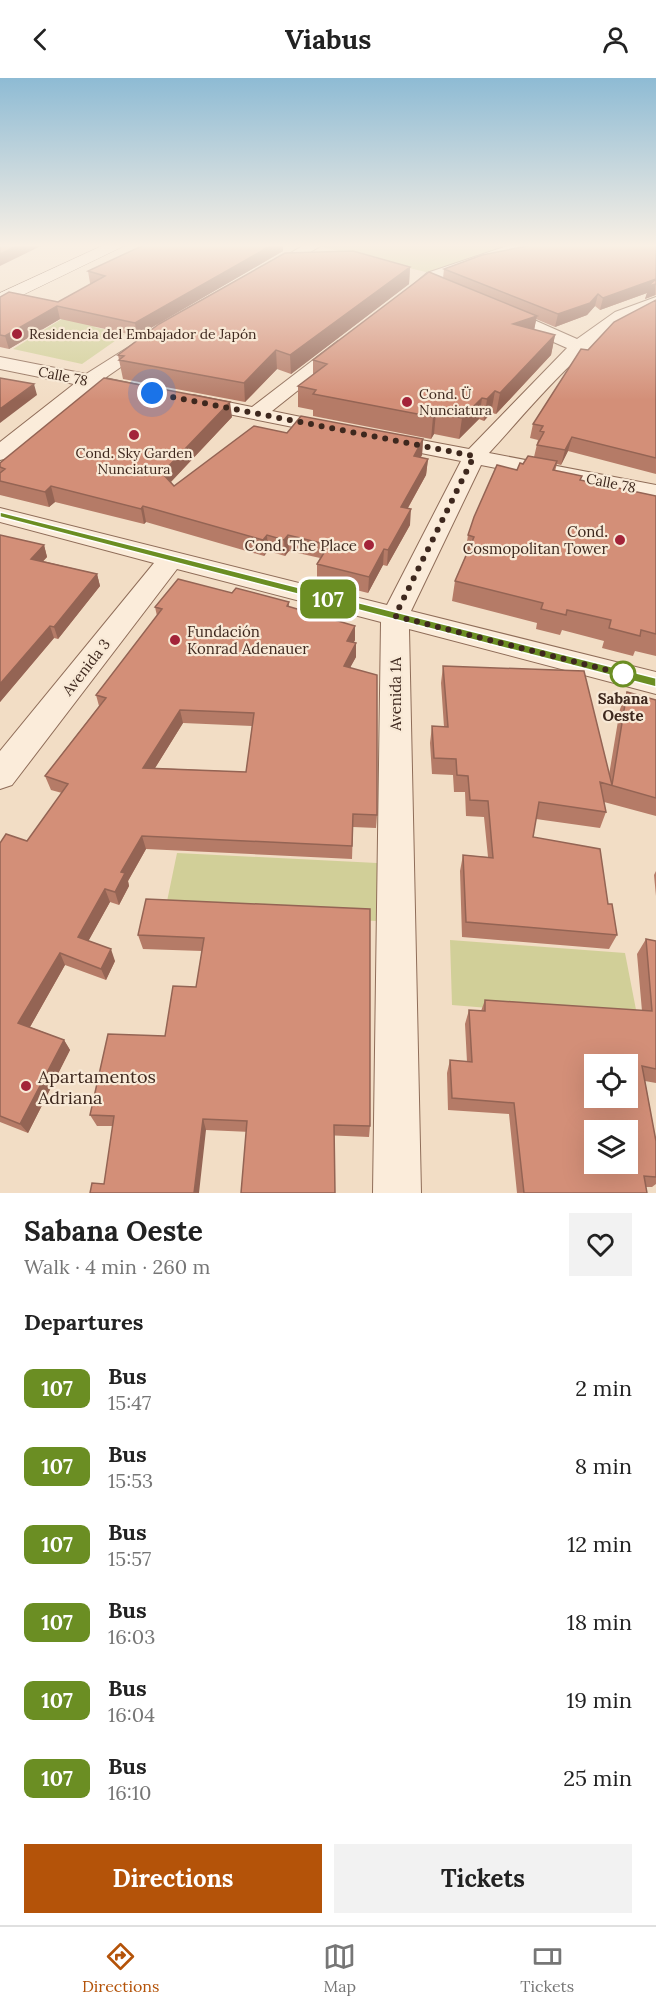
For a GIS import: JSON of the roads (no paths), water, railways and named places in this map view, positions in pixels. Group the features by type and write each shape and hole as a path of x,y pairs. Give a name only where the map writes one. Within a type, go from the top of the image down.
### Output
{"street":[{"path":"395,306 407,296"},
{"name":"Avenida 1A","path":"397,1193 395,616 474,456 579,346 621,316 656,302"},
{"path":"485,305 579,346"},
{"path":"0,453 91,381 166,327"},
{"path":"255,413 358,334"},
{"name":"Calle 78","path":"0,363 656,492"},
{"path":"0,515 656,683"},
{"name":"Avenida 3","path":"0,775 171,559"}],"place":[{"name":"Residencia del Embajador de Japón","path":"17,334"},
{"name":"Cond. Ü Nunciatura","path":"407,402"},
{"name":"Cond. Sky Garden Nunciatura","path":"134,435"},
{"name":"Cond. Cosmopolitan Tower","path":"620,540"},
{"name":"Cond. The Place","path":"369,545"},
{"name":"Fundación Konrad Adenauer","path":"175,640"},
{"name":"Sabana Oeste","path":"623,674"},
{"name":"Apartamentos Adriana","path":"26,1086"}]}
